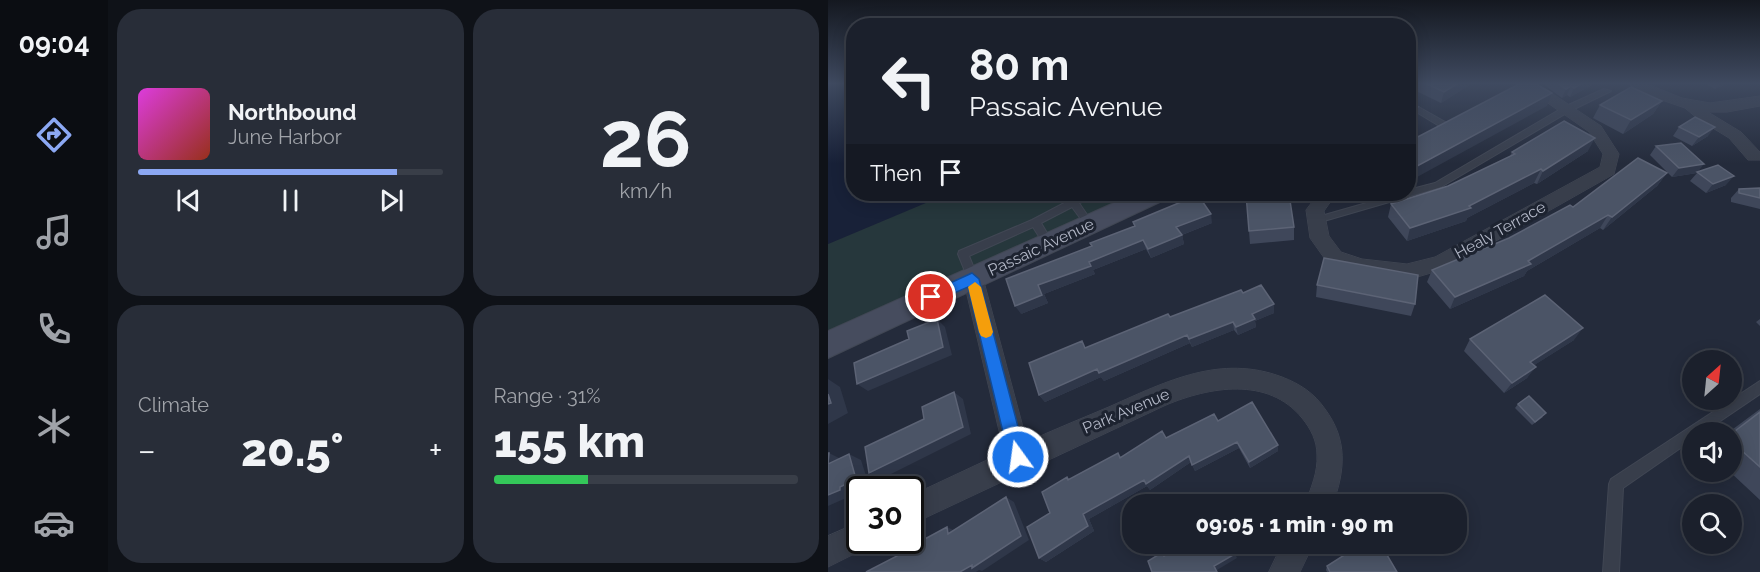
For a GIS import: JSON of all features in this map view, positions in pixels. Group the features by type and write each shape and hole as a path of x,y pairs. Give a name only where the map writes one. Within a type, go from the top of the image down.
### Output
{"main road":[{"name":"Passaic Avenue","path":"828,345 972,279 1042,233 1089,224 1140,201"}],"street":[{"name":"Healy Terrace","path":"1317,220 1320,238 1334,257 1360,267 1407,272 1442,263 1608,170 1611,154 1595,129 1570,111"},
{"path":"1697,111 1735,135 1754,156"},
{"path":"1426,134 1449,122"},
{"path":"1317,220 1315,210 1322,201"},
{"path":"972,279 1018,457"},
{"name":"Park Avenue","path":"924,504 1018,457 1183,387 1226,378 1252,379 1281,388 1305,401 1323,424 1332,450 1330,474 1323,494"},
{"path":"828,552 846,543"},
{"path":"1284,572 1293,554"}],"lane":[{"path":"1425,111 1449,122"},
{"path":"1416,191 1438,185 1565,111"},
{"path":"1317,220 1383,201"},
{"path":"1042,233 1073,202 1089,224"},
{"path":"1707,422 1760,387"},
{"path":"1611,572 1616,484 1682,439"}],"shaded area":[{"path":"930,201 1121,201 828,332 828,244"}],"water":[{"path":"828,111 846,111 846,201 930,201 828,244"}],"building":[{"path":"1468,111 1519,111 1416,167 1416,138"},
{"path":"1612,111 1646,111 1631,120"},
{"path":"1695,117 1715,127 1699,137 1679,127"},
{"path":"1564,121 1595,138 1543,171 1541,169 1469,206 1471,208 1410,228 1391,204 1400,201 1416,201 1416,196 1448,186 1515,154 1512,152"},
{"path":"1681,143 1704,164 1679,168 1656,146"},
{"path":"1638,158 1667,173 1612,217 1608,215 1528,261 1531,264 1455,297 1432,270 1509,238 1570,205 1573,207"},
{"path":"1718,165 1734,176 1713,184 1697,172"},
{"path":"1760,188 1760,198 1739,193 1739,189"},
{"path":"1184,201 1202,201 1211,214 1176,227 1182,235 1148,249 1143,240 1089,262 1091,266 1038,285 1042,295 1015,306 1006,279 1092,246 1090,243 1135,226 1133,222"},
{"path":"1247,201 1290,201 1294,227 1249,231"},
{"path":"1324,258 1418,275 1415,304 1317,285"},
{"path":"1261,285 1274,304 1252,314 1255,319 1236,327 1233,322 1189,339 1187,335 1099,373 1097,369 1039,395 1029,363 1082,341 1085,348 1168,314 1170,317 1241,290 1243,293"},
{"path":"1545,295 1583,328 1530,362 1536,367 1512,383 1470,339"},
{"path":"937,319 943,347 857,384 854,363 909,339 907,331"},
{"path":"954,392 963,427 869,473 865,447 924,419 922,407"},
{"path":"1529,396 1546,413 1535,422 1518,404"},
{"path":"1252,402 1278,445 1249,462 1237,442 1192,465 1189,456 1146,484 1144,480 1083,514 1088,526 1039,558 1027,527 1050,513 1042,492 1067,477 1068,480 1118,453 1120,458 1162,431 1166,438 1214,414 1218,421"},
{"path":"1760,412 1760,467 1742,451 1742,426"},
{"path":"849,454 855,476 846,476 846,484 840,487 840,490 828,495 828,464"},
{"path":"1006,497 1021,536 972,568 972,565 960,572 866,572 897,554 924,554 924,539 947,527 948,534"},
{"path":"1160,554 1164,556 1168,554 1235,554 1214,566 1217,572 1152,572 1148,561"},
{"path":"1346,554 1386,554 1397,572 1330,572 1327,566"}],"slow traffic":[{"path":"975,287 986,332"}],"route":[{"path":"931,297 972,279 1018,457"}]}
